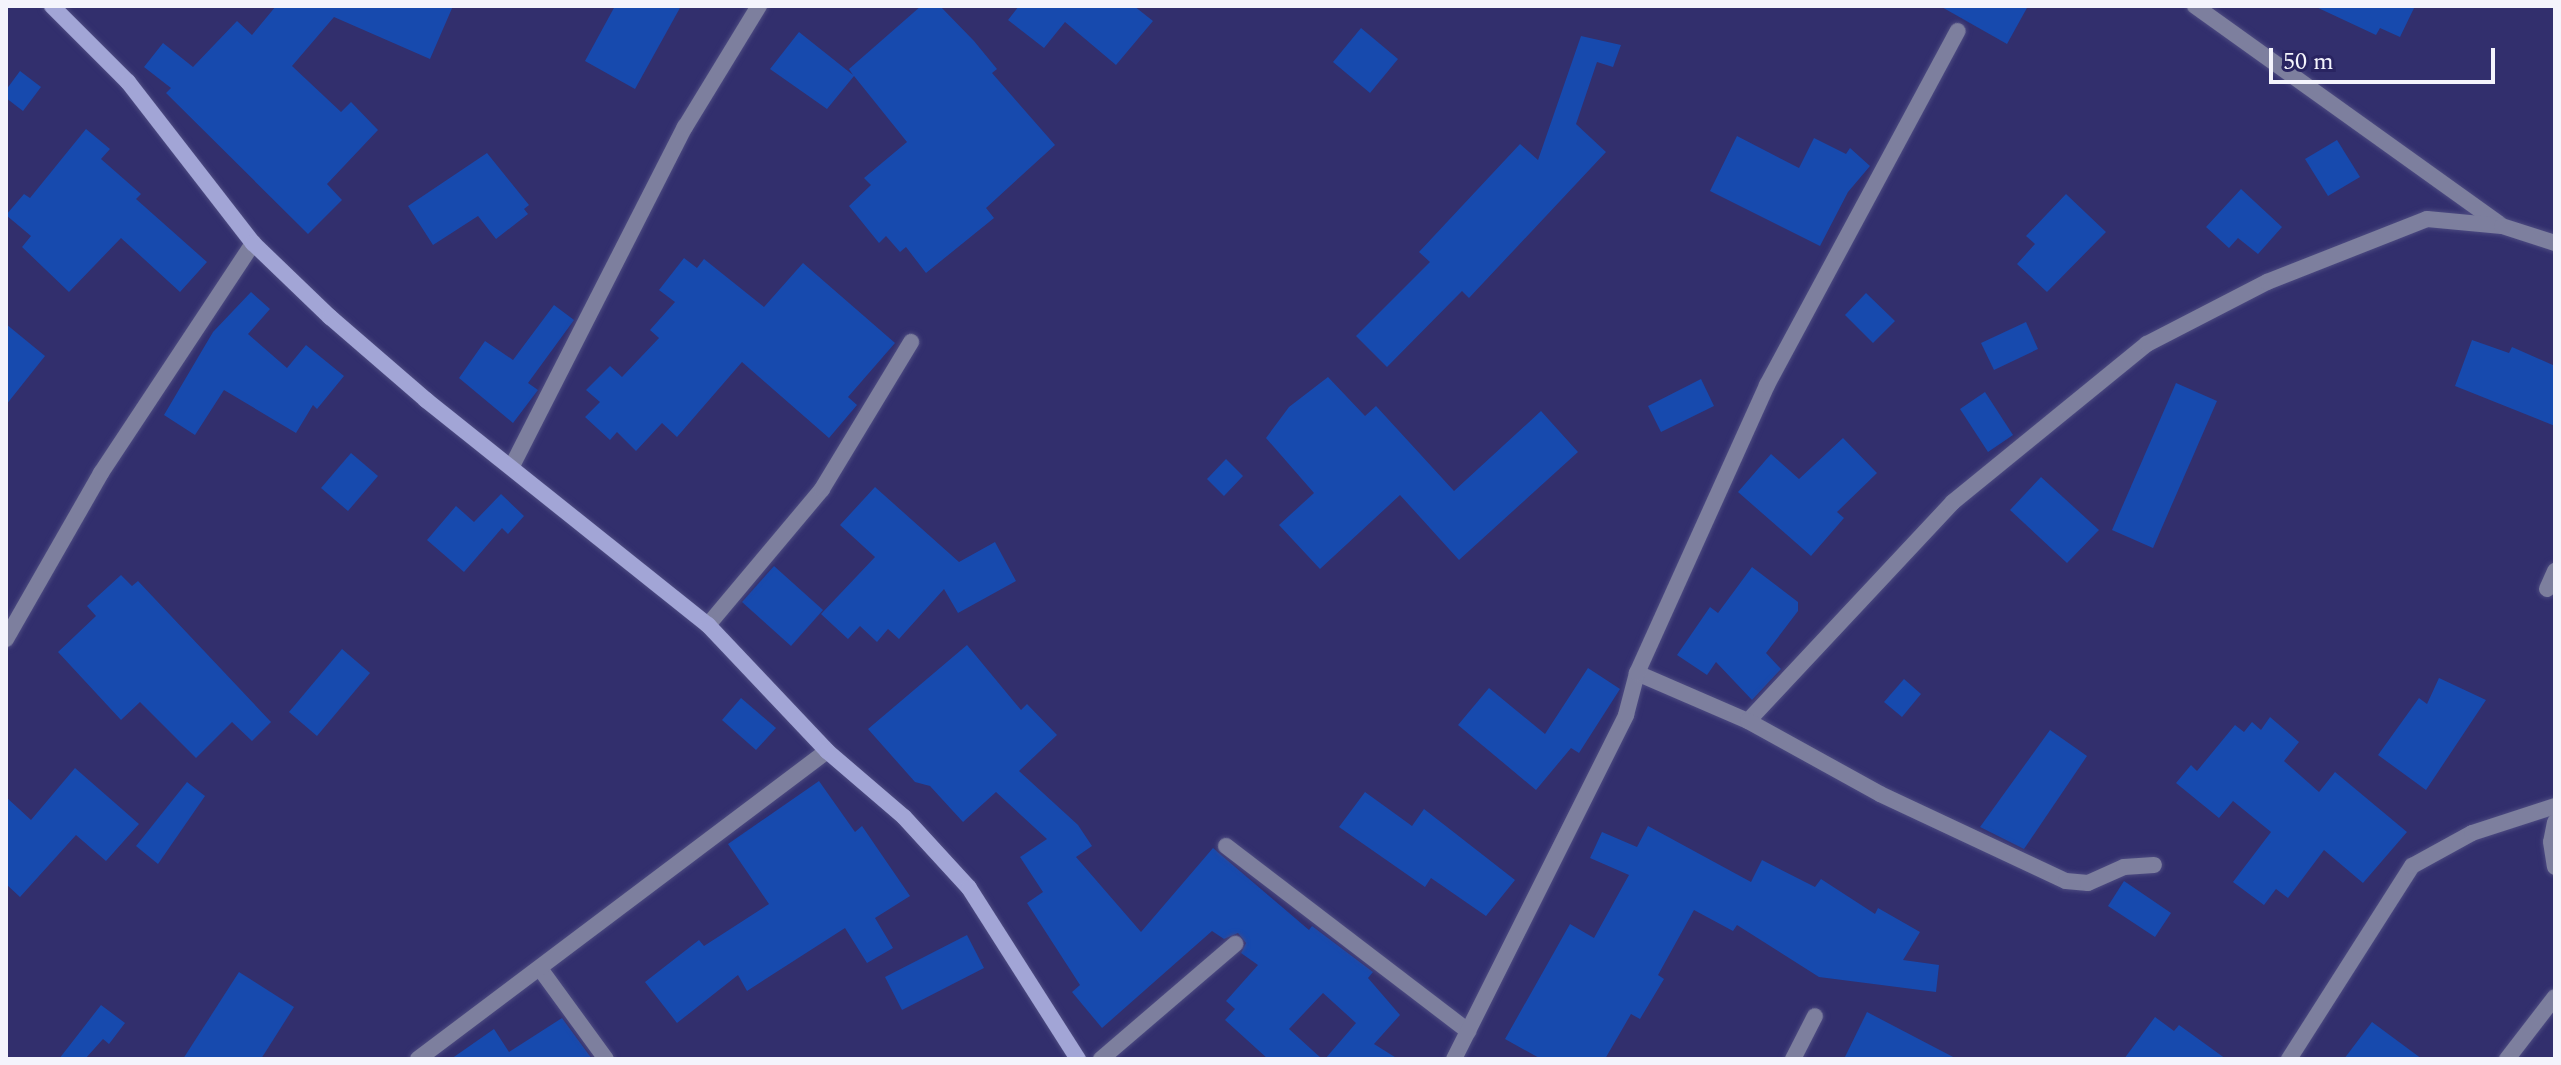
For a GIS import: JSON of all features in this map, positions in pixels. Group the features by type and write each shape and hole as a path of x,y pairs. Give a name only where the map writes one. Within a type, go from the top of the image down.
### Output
{"street":[{"path":"52,6 128,82 253,243 426,400 708,625 827,751 904,817 969,888 1078,1059"},
{"path":"512,466 685,127 759,6"},
{"path":"2195,6 2502,226"},
{"path":"1454,1059 1626,715 1637,673 1767,385 1958,31"},
{"path":"1748,721 1953,502 2147,344 2267,282 2427,219 2502,226 2555,243"},
{"path":"6,639 101,473 253,243"},
{"path":"708,625 822,489 911,342"},
{"path":"2547,589 2555,571"},
{"path":"1637,673 1748,721 1880,794 2066,881 2088,883 2124,867 2154,865"},
{"path":"418,1059 541,970 827,751"},
{"path":"2289,1059 2412,866 2472,833 2555,806"},
{"path":"2555,822 2551,842 2555,867"},
{"path":"1226,846 1468,1031"},
{"path":"1101,1059 1235,944"},
{"path":"541,970 606,1059"},
{"path":"2507,1059 2555,997"},
{"path":"1793,1059 1815,1016"}],"building":[{"path":"276,6 453,6 430,59 334,17 292,66 341,112 351,102 378,130 327,184 342,200 308,234 166,93 171,88 144,67 163,43 193,67 237,21 252,35"},
{"path":"615,6 681,6 635,89 585,61"},
{"path":"921,6 940,6 974,41 997,69 992,73 1055,145 986,208 994,218 926,273 906,247 900,252 886,236 879,243 849,206 871,185 864,178 907,142 854,76 827,109 770,69 799,32 853,75 849,69"},
{"path":"1019,6 1134,6 1153,21 1116,65 1065,22 1044,48 1008,20"},
{"path":"1940,6 2028,6 2007,44"},
{"path":"2314,6 2415,6 2400,37 2380,28 2376,35"},
{"path":"1361,28 1398,59 1370,93 1333,62"},
{"path":"1581,36 1621,45 1613,67 1597,62 1576,124 1606,152 1469,298 1462,291 1387,367 1356,336 1430,262 1419,252 1520,144 1538,160"},
{"path":"20,71 41,87 23,111 6,98 6,90"},
{"path":"86,129 110,149 101,159 141,194 136,199 207,262 180,292 121,238 69,292 22,247 31,236 6,215 24,194 30,198"},
{"path":"1737,136 1799,168 1814,138 1846,154 1850,148 1870,166 1848,192 1820,246 1710,191"},
{"path":"2337,140 2360,177 2328,196 2305,159"},
{"path":"487,153 529,205 524,209 528,214 496,239 478,216 433,245 408,206"},
{"path":"2241,189 2282,227 2258,254 2238,238 2229,248 2206,227"},
{"path":"2066,194 2106,232 2047,292 2017,264 2035,244 2026,236"},
{"path":"684,258 697,268 704,259 764,307 803,263 895,343 848,397 857,405 829,438 742,362 677,437 662,423 636,451 617,432 610,440 585,417 600,402 586,390 610,366 622,377 659,338 650,330 675,302 659,290"},
{"path":"251,292 270,309 248,334 287,368 306,345 344,376 317,409 313,405 296,433 224,390 195,435 164,415 213,332"},
{"path":"1866,293 1895,321 1873,343 1845,315"},
{"path":"554,305 574,320 528,383 538,390 513,423 459,378 485,341 513,360"},
{"path":"2026,322 2038,349 1994,370 1981,343"},
{"path":"6,324 45,356 6,405"},
{"path":"2472,340 2509,353 2512,347 2555,366 2555,426 2455,386"},
{"path":"1328,377 1365,416 1376,406 1454,491 1541,411 1578,452 1459,560 1400,495 1320,569 1279,525 1314,493 1266,438 1289,407"},
{"path":"1701,379 1714,406 1661,432 1648,406"},
{"path":"2176,383 2217,401 2153,548 2112,530"},
{"path":"1985,392 2013,435 1988,452 1960,409"},
{"path":"1843,438 1877,473 1837,512 1844,518 1811,556 1738,492 1771,454 1799,479"},
{"path":"351,453 378,476 348,511 321,488"},
{"path":"1226,459 1243,476 1224,496 1207,479"},
{"path":"2041,477 2099,530 2067,563 2010,510"},
{"path":"875,487 959,562 995,542 1016,581 958,613 944,589 899,639 888,629 877,642 860,626 848,639 821,614 875,557 840,525"},
{"path":"501,494 524,516 508,534 502,528 464,572 427,540 456,506 474,522"},
{"path":"774,566 823,610 791,646 742,602"},
{"path":"1752,567 1798,602 1798,611 1766,653 1781,669 1752,700 1716,662 1707,675 1677,655 1710,607 1718,613"},
{"path":"121,575 132,586 138,581 271,722 252,741 232,722 196,758 140,702 121,720 58,652 96,616 87,606"},
{"path":"967,645 1021,710 1027,704 1057,735 1019,771 1078,825 1092,846 1076,857 1141,932 1213,848 1309,930 1312,926 1373,972 1368,978 1400,1015 1374,1044 1398,1059 1325,1059 1356,1023 1323,993 1289,1029 1322,1059 1268,1059 1225,1020 1235,1009 1226,1001 1258,965 1241,953 1246,943 1238,933 1224,939 1212,931 1102,1028 1072,992 1080,985 1027,903 1043,892 1020,857 1047,839 996,792 963,822 930,786 915,782 868,729"},
{"path":"342,649 370,673 317,736 289,712"},
{"path":"1588,668 1620,689 1579,753 1571,748 1536,790 1458,725 1489,688 1545,734"},
{"path":"2439,678 2486,700 2426,790 2378,755 2419,698 2427,704"},
{"path":"1904,679 1921,694 1902,717 1884,702"},
{"path":"741,698 776,728 756,750 722,720"},
{"path":"2270,717 2299,742 2284,761 2319,792 2335,772 2407,832 2363,883 2324,850 2288,898 2276,889 2264,905 2233,882 2271,832 2233,801 2219,818 2176,783 2191,765 2197,771 2235,725 2244,732 2252,722 2261,730"},
{"path":"2050,730 2087,756 2024,849 1980,827"},
{"path":"75,768 139,824 106,861 76,835 20,897 6,884 6,797 31,820"},
{"path":"819,781 855,832 862,826 910,896 875,918 893,948 867,963 845,928 747,991 738,975 677,1023 645,982 699,940 704,946 769,904 728,844"},
{"path":"187,782 205,796 158,864 136,846"},
{"path":"1365,792 1412,826 1424,809 1515,880 1486,916 1431,878 1425,887 1339,827"},
{"path":"1648,826 1751,882 1762,860 1815,887 1821,879 1875,914 1878,908 1920,932 1903,960 1939,965 1936,992 1819,977 1737,925 1733,931 1694,910 1658,975 1664,979 1640,1019 1631,1014 1605,1059 1541,1059 1505,1039 1570,924 1594,938 1629,875 1590,858 1602,832 1637,847"},
{"path":"2124,881 2171,913 2155,937 2108,906"},
{"path":"967,935 984,968 902,1010 885,977"},
{"path":"239,972 294,1007 261,1059 183,1059"},
{"path":"101,1005 125,1023 109,1044 103,1039 85,1059 59,1059"},
{"path":"1867,1012 1957,1059 1844,1059"},
{"path":"2155,1017 2174,1031 2179,1025 2226,1059 2124,1059"},
{"path":"562,1018 592,1059 451,1059 494,1029 509,1052"},
{"path":"2372,1022 2422,1059 2344,1059"}]}
